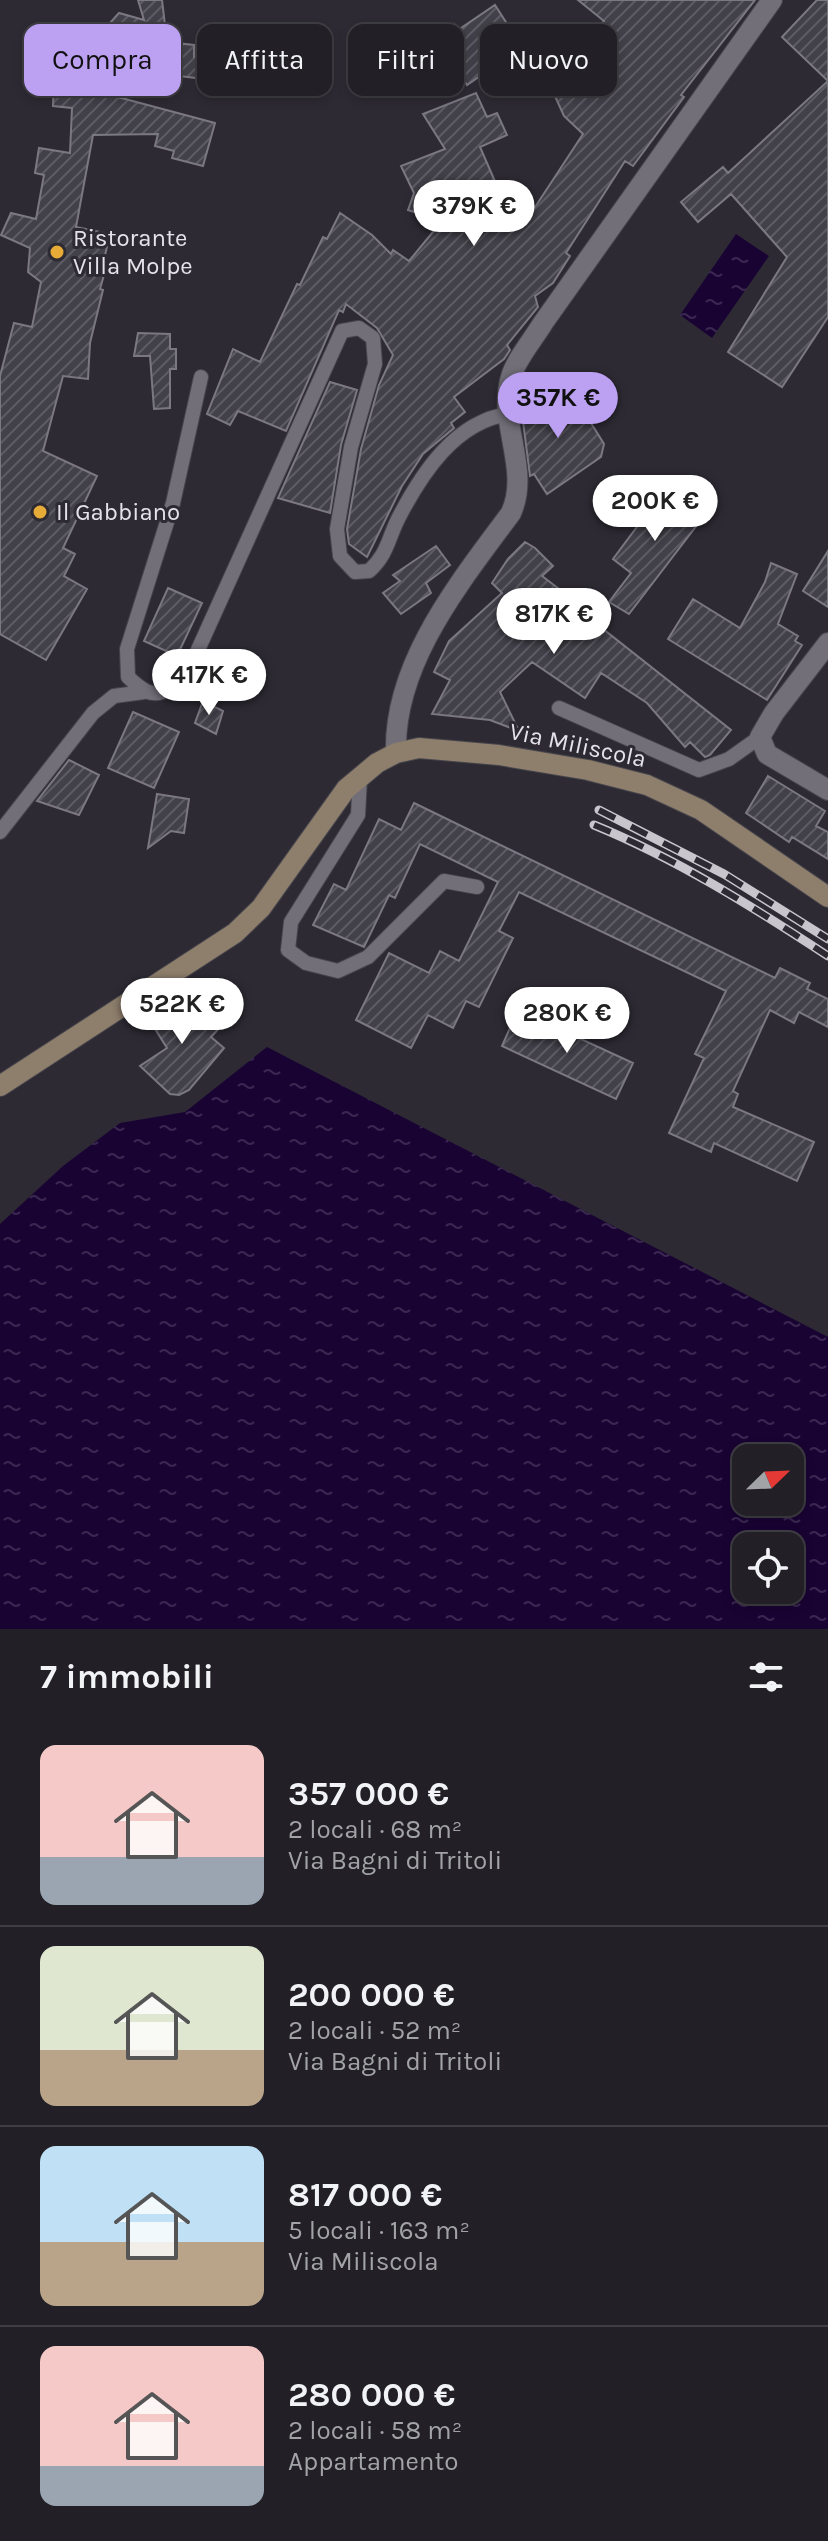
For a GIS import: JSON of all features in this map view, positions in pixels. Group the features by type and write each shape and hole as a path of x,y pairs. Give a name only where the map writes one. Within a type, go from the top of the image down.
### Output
{"main road":[{"name":"Via Miliscola","path":"0,1086 235,933 261,908 353,784 377,763 396,753 419,748 499,755 588,770 647,785 701,810 828,897"}],"street":[{"path":"396,753 398,717 425,644 444,605 511,513 518,498 508,414 511,376 543,323 772,0"},
{"path":"828,643 774,713 760,737 767,754 828,790"}],"lane":[{"path":"0,832 93,713 114,696 144,692 162,694 183,683 342,331 359,328 373,338 375,364 351,447 337,529 340,556 355,572 369,571 382,559 398,519 441,451 487,417 508,414"},
{"path":"144,692 128,677 127,649 173,503 201,377"},
{"path":"559,708 699,770 729,759 760,737"},
{"path":"353,784 358,815 291,922 288,950 306,963 338,971 368,957 444,881 477,887"}],"water":[{"path":"736,234 769,256 712,338 680,315"},
{"path":"267,1047 828,1337 828,1629 0,1629 0,1224 63,1166 120,1123 185,1112"}],"building":[{"path":"138,0 162,0 165,24 110,24 119,13 144,20"},
{"path":"578,0 755,0 681,95 684,97 633,166 625,161 566,253 570,256 553,283 535,296 538,307 507,345 510,350 504,359 454,397 465,412 451,423 454,428 423,454 402,486 367,557 349,544 347,529 361,449 379,385 393,355 377,328 346,304 343,312 339,310 286,431 238,411 230,425 207,414 233,349 260,362 297,284 300,285 323,237 327,239 340,213 372,235 391,254 393,250 409,261 442,221 408,210 414,193 401,166 445,149 423,114 476,93 487,117 497,113 507,135 480,147 507,209 513,206 522,227 583,134 564,116 555,96 617,96 617,24 601,24 604,21"},
{"path":"817,0 828,0 828,81 782,37"},
{"path":"495,5 507,24 480,24 480,76 467,85 464,81 464,26"},
{"path":"181,44 194,45 197,78 181,76"},
{"path":"828,81 828,317 782,387 728,352 787,257 731,194 698,222 681,202 723,167 728,173"},
{"path":"53,96 114,96 215,123 203,166 172,158 174,151 155,146 158,134 93,135 76,227 110,234 102,268 106,268 100,289 103,290 90,343 88,379 63,376 43,451 97,476 63,548 75,554 64,576 87,589 46,660 0,634 0,376 14,323 32,327 41,282 28,272 30,248 1,235 11,213 36,219 44,175 35,173 39,148 70,153 72,108 53,106"},
{"path":"138,333 170,334 170,349 176,349 176,369 170,369 170,408 154,409 150,356 134,356"},
{"path":"330,382 357,390 341,445 330,513 278,498"},
{"path":"548,390 550,396 555,393 561,403 565,400 569,407 578,402 604,444 601,457 547,494 534,474 530,476 521,406"},
{"path":"668,484 707,512 629,614 609,602 631,573 613,559 648,512 641,507 654,489 661,494"},
{"path":"525,542 553,566 542,576 596,617 593,621 731,730 710,755 705,757 690,742 685,747 647,703 601,673 585,698 532,662 500,692 519,731 490,720 432,714 450,680 434,672 449,641 502,593 492,583 508,559"},
{"path":"436,546 450,565 426,583 431,593 401,614 383,593 400,581 393,575"},
{"path":"828,551 828,607 803,591"},
{"path":"771,563 797,574 778,624 798,636 795,641 802,645 767,700 668,639 693,599 740,628 765,582"},
{"path":"168,588 202,603 177,656 144,641"},
{"path":"203,701 223,711 216,734 195,723"},
{"path":"133,712 179,732 154,788 108,768"},
{"path":"69,760 99,775 79,815 37,801"},
{"path":"768,776 825,811 816,826 828,832 828,859 792,837 789,842 746,813"},
{"path":"157,794 189,799 184,833 171,831 148,848"},
{"path":"414,803 775,978 780,968 810,983 807,989 828,999 828,1027 799,1012 794,1023 770,1010 733,1091 738,1094 733,1107 814,1142 797,1181 714,1143 711,1152 669,1133 704,1058 695,1054 726,991 519,892 499,931 513,938 479,1007 466,1001 453,1028 428,1015 411,1048 356,1020 389,953 429,973 440,951 459,961 498,882 420,844 395,898 389,895 364,947 313,925 334,884 346,890 379,819 401,830"},
{"path":"176,996 191,1021 202,1004 223,1024 211,1037 224,1048 189,1090 179,1095 170,1094 140,1066 167,1048 145,1013"},
{"path":"518,1010 633,1063 616,1099 502,1046"}],"railway":[{"path":"599,810 724,874 828,939"},
{"path":"594,825 685,868 828,956"}],"place":[{"name":"Ristorante Villa Molpe","path":"57,252"},
{"name":"Il Gabbiano","path":"40,512"}]}
